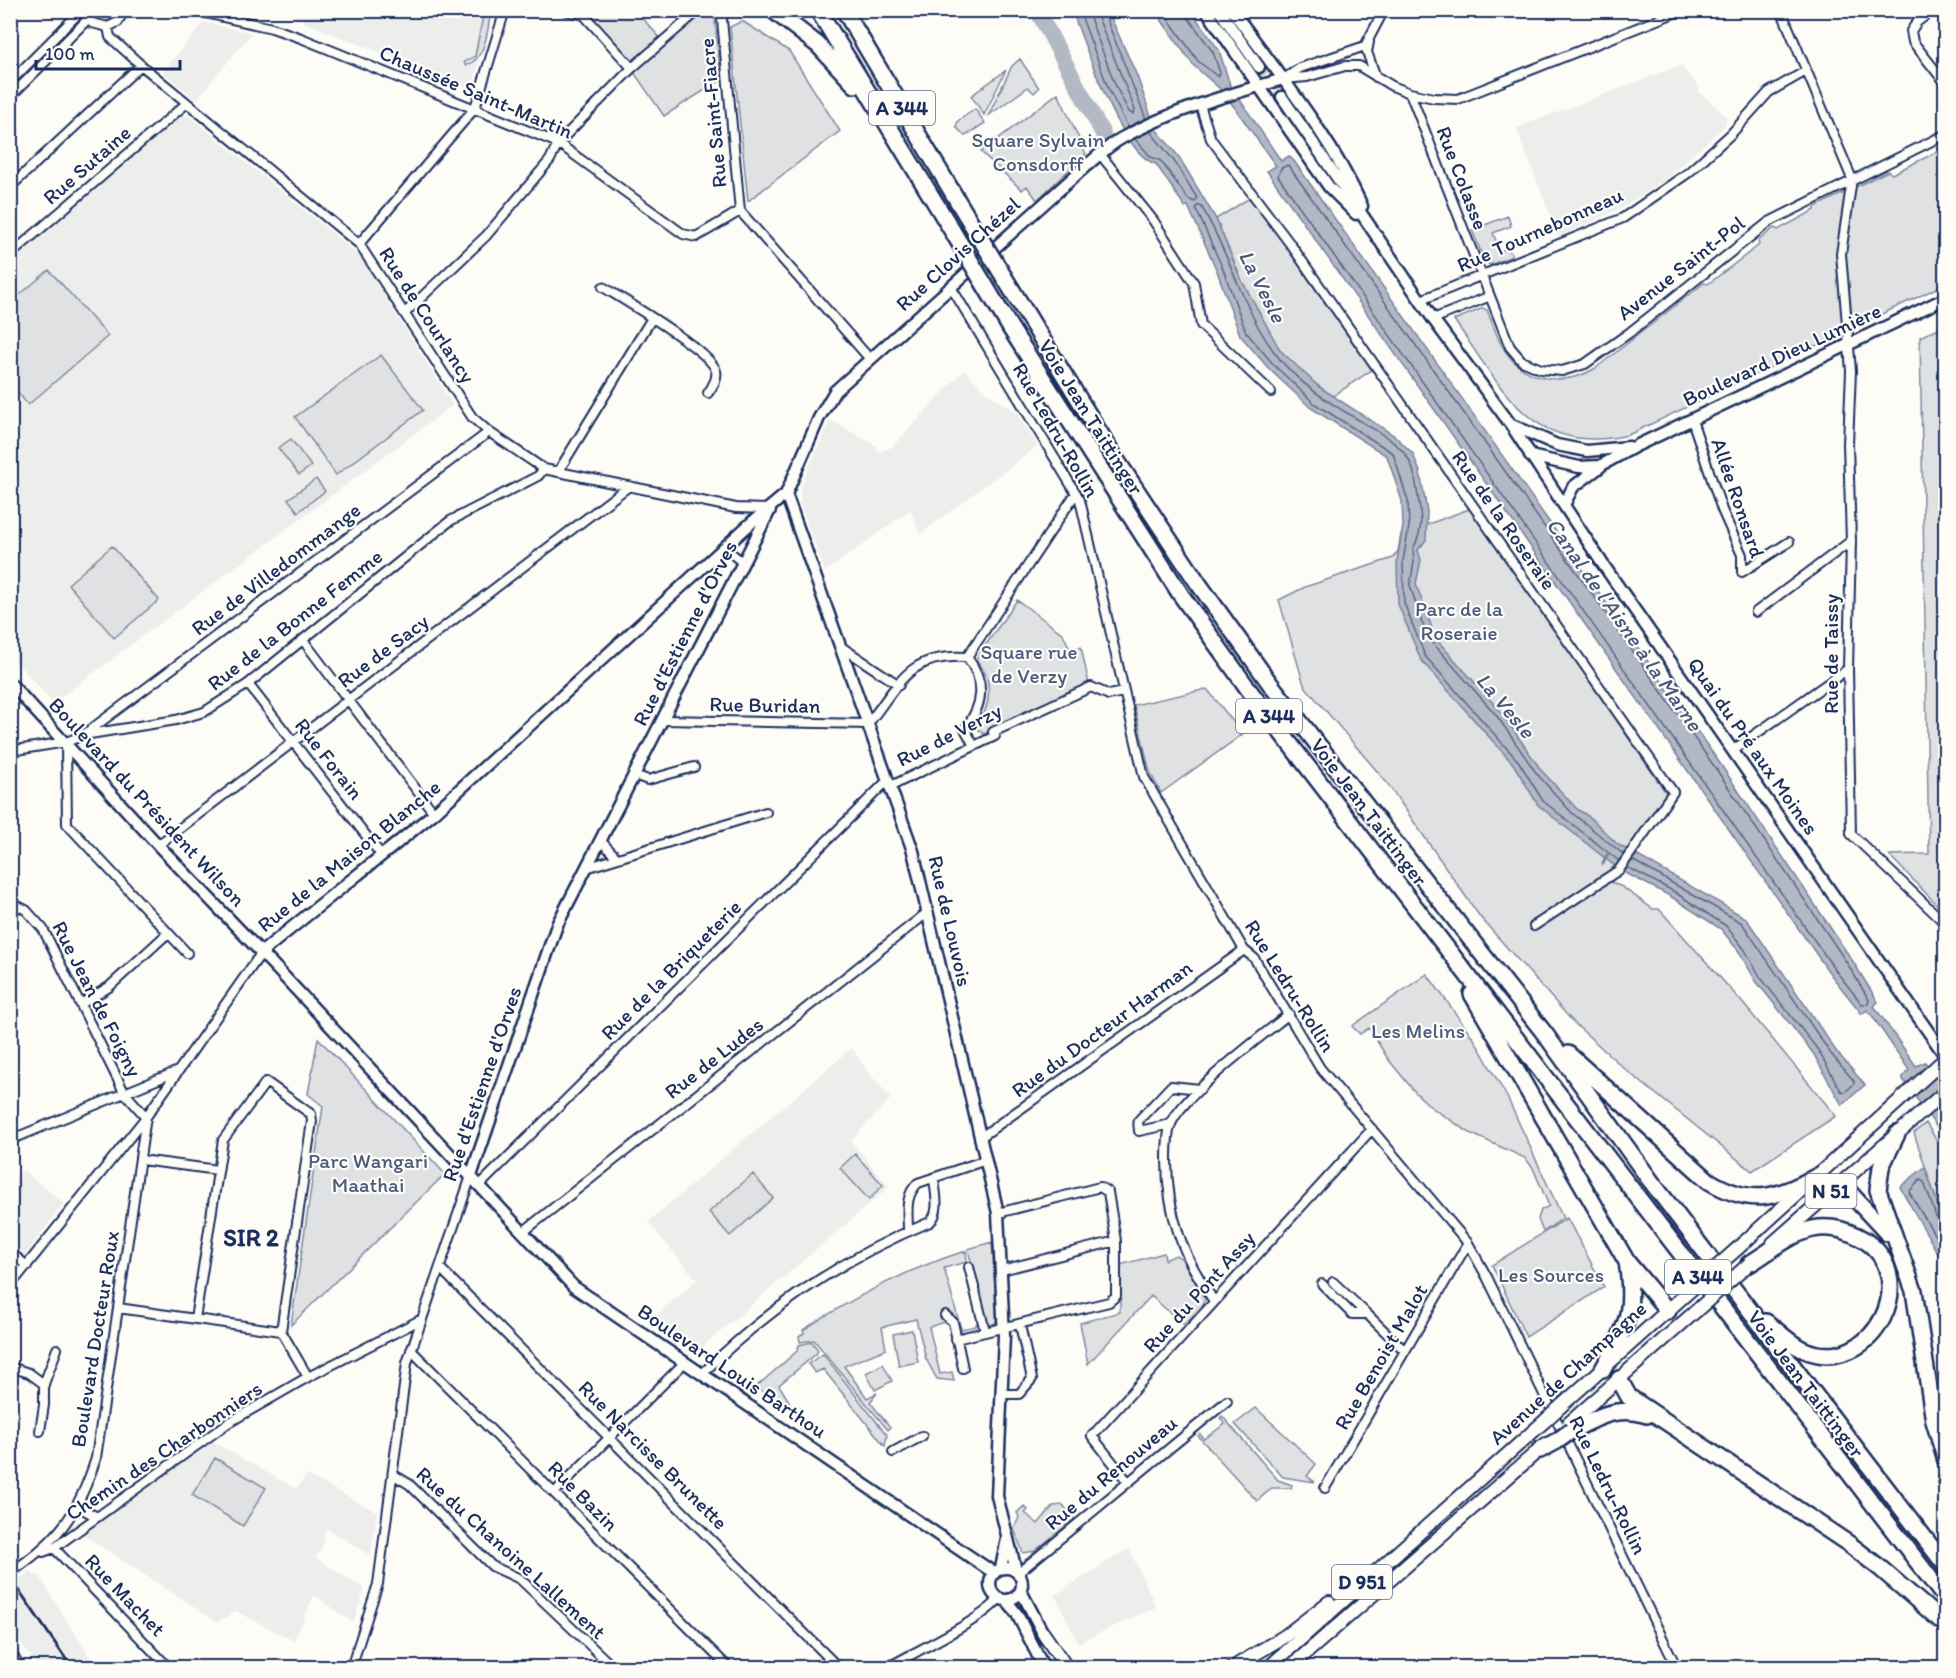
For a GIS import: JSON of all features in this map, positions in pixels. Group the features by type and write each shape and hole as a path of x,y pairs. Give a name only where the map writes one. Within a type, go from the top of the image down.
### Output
{"highway":[{"path":"773,10 818,45 874,105"},
{"name":"Voie Jean Taittinger","path":"818,10 1011,329 1181,595 1254,697 1946,1599"},
{"name":"Voie Jean Taittinger","path":"844,10 1029,318 1198,583 1271,685 1545,1034 1650,1180 1946,1566"},
{"path":"1451,954 1492,1032 1627,1262 1668,1311"},
{"path":"1545,1034 1709,1182 1728,1193 1752,1198 1767,1198 1785,1193 1820,1175"},
{"path":"1895,1243 1878,1190 1881,1167 1897,1134"},
{"path":"1844,1188 1895,1243 1904,1257 1914,1291 1934,1421 1946,1461"},
{"path":"1747,1306 1802,1349 1813,1353 1835,1354 1856,1347 1873,1334 1886,1313 1890,1291 1886,1267 1881,1256 1863,1239 1840,1229 1813,1229 1802,1232 1749,1264"},
{"path":"1603,1369 1624,1332 1627,1319 1632,1292 1627,1262"},
{"path":"1620,1379 1629,1397 1849,1544 1946,1625"},
{"path":"1540,1450 1570,1428 1601,1415 1618,1411 1633,1410 1664,1421"}],"main road":[{"name":"Avenue de Champagne","path":"1268,1668 1820,1175 1946,1058"},
{"name":"Avenue de Champagne","path":"1570,1428 1620,1379 1749,1264 1844,1188 1897,1134 1946,1091"},
{"path":"1820,1175 1844,1188"},
{"path":"1668,1311 1680,1325"},
{"path":"1616,1357 1620,1379"},
{"name":"Avenue de Champagne","path":"1289,1668 1540,1450"},
{"path":"1232,1668 1285,1636 1327,1604 1432,1514 1458,1498"},
{"path":"1298,1668 1342,1623"},
{"path":"1043,1633 1067,1668"}],"street":[{"path":"10,82 84,10 88,19 97,26 108,27 123,14 132,10"},
{"name":"Chaussée Saint-Martin","path":"192,10 272,28 558,143 684,234 696,237 740,211"},
{"path":"359,244 474,108 505,10"},
{"path":"564,10 584,15 632,68"},
{"path":"406,312 486,236 550,160 558,143 632,68 699,10"},
{"name":"Rue Saint-Fiacre","path":"721,10 740,211"},
{"path":"1206,10 1256,87 1329,187 1375,234"},
{"path":"1220,10 1259,67"},
{"path":"1232,10 1348,174 1375,234"},
{"path":"1283,79 1300,68 1365,45 1384,10"},
{"path":"1283,79 1307,77 1345,66 1359,66 1410,93 1434,98 1466,97 1682,10"},
{"path":"1781,10 1852,179"},
{"path":"1933,10 1917,22 1911,31 1913,42 1946,84"},
{"path":"10,97 88,19"},
{"name":"Rue de Courlancy","path":"108,27 110,37 141,65 359,244 406,312 472,417 489,432 544,469 736,508 771,508"},
{"path":"1365,45 1376,77"},
{"path":"10,187 141,65"},
{"name":"Rue Tournebonneau","path":"1421,300 1623,218 1688,173 1731,135 1769,92 1806,71"},
{"name":"Rue Clovis Chézel","path":"786,494 819,418 836,390 1100,154 1120,139 1200,105 1283,79"},
{"name":"Rue Colasse","path":"1410,93 1481,276"},
{"path":"1282,97 1433,319 1511,425 1530,456 1579,466 1600,466"},
{"name":"Rue Sutaine","path":"10,255 187,103"},
{"name":"Rue de la Roseraie","path":"1200,105 1211,139 1291,245 1673,792 1620,870 1534,926"},
{"name":"Avenue Saint-Pol","path":"1481,276 1510,347 1522,361 1541,369 1563,371 1570,369 1586,364 1629,333 1769,222 1946,134"},
{"path":"1100,154 1153,220 1194,283 1201,325 1271,392"},
{"name":"Rue de Taissy","path":"1852,179 1841,254 1849,344 1851,542 1848,669 1851,834 1946,924"},
{"path":"740,211 870,359"},
{"path":"603,287 686,340 712,363 716,371 716,379 708,393"},
{"name":"Rue Ledru-Rollin","path":"951,287 1082,505 1144,777 1244,950 1254,958 1320,1068 1468,1243 1487,1277 1677,1668"},
{"name":"Rue Tournebonneau","path":"1433,319 1488,297"},
{"name":"Boulevard Dieu Lumière","path":"1636,446 1946,298"},
{"path":"558,472 652,318"},
{"name":"Allée Ronsard","path":"1692,420 1722,510 1742,555 1742,572 1789,542"},
{"path":"1511,425 1557,445 1587,451 1636,446"},
{"name":"Rue de Villedommange","path":"84,735 489,432"},
{"path":"1564,505 1574,487 1600,466 1636,446"},
{"name":"Quai du Pré aux Moines","path":"1530,456 1946,1058"},
{"name":"Rue de la Bonne Femme","path":"10,750 66,742 84,735 186,718 204,712 248,684 450,521 538,476 544,469"},
{"name":"Rue de Sacy","path":"158,844 294,743 629,486"},
{"path":"967,657 1076,493"},
{"name":"Rue de la Maison Blanche","path":"10,1286 146,1117 262,952 353,876 382,856 434,813 786,494"},
{"name":"Rue de Louvois","path":"786,494 913,851 998,1213 1003,1326 997,1496 1017,1571"},
{"name":"Rue d'Estienne d'Orves","path":"352,1665 378,1584 411,1350 441,1269 557,925 771,508"},
{"path":"1756,612 1851,542"},
{"path":"725,548 742,562"},
{"path":"303,640 434,813"},
{"path":"839,645 899,685"},
{"path":"868,724 918,664 929,658 967,657"},
{"path":"967,657 981,684 979,707 965,729 974,746"},
{"path":"1733,750 1848,669"},
{"name":"Rue Forain","path":"248,684 382,856"},
{"name":"Rue de Verzy","path":"890,783 974,746 994,736 993,732 1091,687 1109,695 1123,692"},
{"name":"Boulevard du Président Wilson","path":"13,688 471,1176"},
{"name":"Rue Buridan","path":"662,720 868,724"},
{"path":"66,742 67,824 187,953"},
{"path":"634,775 648,780 694,767"},
{"name":"Rue de la Briqueterie","path":"479,1186 890,783"},
{"path":"586,868 766,812"},
{"path":"600,840 616,857"},
{"name":"Rue Jean de Foigny","path":"10,902 26,910 43,928 124,1092 146,1117"},
{"name":"Rue de Ludes","path":"523,1232 928,912"},
{"path":"81,1004 110,987 168,933"},
{"name":"Rue du Docteur Harman","path":"981,1137 1244,950"},
{"path":"1214,1301 1198,1278 1181,1244 1170,1209 1167,1147 1171,1124 1182,1107 1200,1089 1289,1014"},
{"path":"10,1140 178,1071"},
{"path":"195,1319 223,1140 266,1082 311,1114 280,1331 308,1377"},
{"path":"1171,1124 1139,1131 1138,1121 1171,1086 1200,1089"},
{"name":"Boulevard Docteur Roux","path":"10,1573 41,1552 66,1524 86,1489 96,1458 146,1117"},
{"name":"Rue du Pont Assy","path":"1128,1482 1092,1436 1372,1129"},
{"path":"141,1160 218,1170"},
{"path":"908,1231 907,1199 911,1189 918,1183 986,1160"},
{"name":"Boulevard Louis Barthou","path":"471,1176 574,1287 997,1570"},
{"path":"702,1374 736,1340 784,1301 851,1259 935,1218 934,1178"},
{"path":"956,1339 1109,1302 1116,1296 1116,1241 1108,1192 1100,1187 998,1213"},
{"path":"1002,1270 1116,1241"},
{"name":"Rue Benoist Malot","path":"1325,1488 1468,1243"},
{"path":"10,1252 27,1266"},
{"path":"969,1267 985,1331"},
{"name":"Rue Narcisse Brunette","path":"441,1269 839,1668"},
{"path":"1333,1282 1405,1351"},
{"path":"1322,1284 1352,1314 1367,1314"},
{"path":"118,1308 280,1331"},
{"path":"945,1315 953,1322 963,1368"},
{"name":"Chemin des Charbonniers","path":"54,1548 228,1423 308,1377 422,1319"},
{"path":"1002,1394 1019,1394 1032,1379 1020,1325"},
{"path":"40,1431 44,1384 57,1348"},
{"name":"Rue Bazin","path":"411,1350 729,1668"},
{"path":"554,1493 685,1362"},
{"path":"10,1367 29,1373 44,1384"},
{"name":"Rue du Renouveau","path":"1017,1571 1227,1401"},
{"path":"893,1452 922,1436"},
{"name":"Rue du Chanoine Lallement","path":"393,1475 409,1484 492,1566 520,1579 601,1664 614,1668"},
{"path":"77,1506 97,1517"},
{"name":"Rue de Louvois","path":"997,1570 1008,1536"},
{"name":"Boulevard Docteur Roux","path":"41,1552 54,1548"},
{"name":"Rue Machet","path":"54,1548 169,1668"},
{"path":"1044,1668 1017,1614 990,1589 990,1580 997,1570 1017,1571 1022,1581 1021,1591 1059,1668"},
{"path":"886,1668 968,1622 1002,1599 1014,1598 1021,1591"},
{"path":"10,1651 21,1668"},
{"path":"352,1665 360,1668"}],"shaded area":[{"path":"274,11 491,11 474,81 465,86 303,22 303,18"},
{"path":"204,22 252,33 196,100 163,72"},
{"path":"1681,65 1700,89 1698,91 1727,117 1725,126 1662,182 1623,207 1559,237 1516,128"},
{"path":"182,115 188,115 359,255 453,405 53,703 11,656 11,262"},
{"path":"964,370 987,393 1015,411 1038,446 920,534 910,510 825,572 800,504 800,488 830,420 877,446 877,453 892,447"},
{"path":"852,1048 867,1071 891,1098 851,1141 889,1187 699,1350 652,1319 697,1280 648,1222"},
{"path":"23,1170 64,1203 25,1255 10,1243 11,1184"},
{"path":"212,1441 296,1489 307,1475 377,1512 371,1556 326,1528 323,1546 316,1558 365,1589 353,1623 314,1595 294,1641 236,1611 217,1622 82,1534"},
{"path":"1129,1548 1156,1607 1078,1643 1055,1595"},
{"path":"31,1571 34,1576 38,1574 96,1667 38,1667 11,1629 11,1585"}],"green space":[{"path":"90,11 118,11 112,19 103,21 96,20"},
{"path":"484,11 491,11 485,43 478,57 466,66 464,62 475,56"},
{"path":"598,11 636,11 661,39 629,65 593,18"},
{"path":"707,11 714,12 721,80 664,116 633,71"},
{"path":"742,21 789,51 840,131 748,201 730,27"},
{"path":"1020,59 1039,88 1034,93 1028,87 988,116 1012,66"},
{"path":"1006,70 984,115 971,96"},
{"name":"Square Sylvain Consdorff","path":"1058,93 1086,154 1037,200 1027,186 1022,190 981,152"},
{"path":"975,109 985,123 965,136 956,127 958,121"},
{"path":"1945,144 1945,284 1628,435 1595,439 1567,436 1543,426 1523,411 1505,392 1454,320 1483,308 1487,310 1503,347 1525,370 1536,375 1560,379 1584,374 1596,368 1704,283 1708,284 1759,245 1758,241 1774,228 1778,230 1815,210 1815,207 1888,171 1892,174 1941,150 1941,145"},
{"path":"1251,197 1373,369 1333,396 1292,363 1270,336 1245,287 1216,219"},
{"path":"1508,216 1511,226 1493,233 1500,251 1508,248 1512,256 1490,265 1485,262 1472,230"},
{"path":"49,270 108,336 28,405 11,384 11,302"},
{"path":"1945,325 1945,913 1889,855 1929,854 1920,337"},
{"path":"381,355 423,410 336,475 295,417"},
{"path":"291,439 311,466 299,475 278,448"},
{"path":"316,479 325,491 298,512 288,499"},
{"name":"Parc de la Roseraie","path":"1472,508 1666,793 1616,868 1602,878 1622,887 1653,909 1659,909 1741,1001 1836,1116 1752,1171 1626,1070 1574,1023 1480,917 1387,783 1304,685 1279,600 1305,587 1393,558 1398,551 1401,534"},
{"path":"112,546 159,600 114,638 68,584"},
{"name":"Square rue de Verzy","path":"1017,600 1063,634 1070,649 1081,647 1089,684 984,734 975,727 985,711 989,693 986,676 976,659"},
{"path":"1207,689 1243,734 1161,793 1150,772 1134,705"},
{"name":"Les Melins","path":"1427,974 1474,1039 1507,1097 1563,1218 1543,1232 1538,1219 1541,1210 1549,1206 1533,1168 1525,1158 1470,1133 1432,1108 1415,1092 1388,1059 1369,1028 1360,1034 1352,1026"},
{"name":"Parc Wangari Maathai","path":"318,1038 445,1174 291,1325 323,1106 308,1094"},
{"path":"1926,1123 1945,1154 1945,1226 1914,1133"},
{"path":"855,1154 883,1185 869,1200 840,1168"},
{"path":"753,1174 773,1198 730,1236 709,1212"},
{"name":"Les Sources","path":"1567,1218 1604,1287 1526,1337 1492,1265"},
{"path":"992,1242 997,1317 996,1322 990,1326 986,1324 968,1249"},
{"path":"966,1251 967,1262 944,1268 961,1329 976,1326 981,1322 981,1326 978,1329 962,1332 953,1317 944,1318 944,1322 929,1327 940,1374 952,1372 954,1381 937,1379 926,1359 916,1319 882,1327 886,1349 844,1366 867,1398 877,1393 870,1402 890,1427 888,1430 814,1340 800,1342 799,1336 804,1333 803,1330 862,1295 923,1266"},
{"path":"1164,1253 1165,1260 1176,1255 1181,1258 1205,1299 1203,1305 1184,1325 1151,1296 1088,1364 1080,1323 1120,1312 1120,1265"},
{"path":"912,1330 918,1362 899,1366 893,1334"},
{"path":"812,1342 818,1350 817,1353 779,1385 790,1403 784,1406 756,1387 797,1351 799,1345"},
{"path":"823,1354 887,1435 885,1446 823,1369 815,1373 808,1364"},
{"path":"883,1364 892,1381 875,1390 866,1373"},
{"path":"1256,1408 1316,1464 1307,1476 1315,1482 1283,1477 1235,1424"},
{"path":"1222,1416 1278,1480 1292,1485 1291,1488 1272,1488 1257,1501 1198,1436 1200,1434 1204,1439 1225,1424 1220,1418"},
{"path":"215,1458 266,1488 243,1526 192,1495"},
{"path":"1063,1505 1074,1519 1035,1551 1023,1553 1014,1529 1019,1517 1017,1513 1024,1506 1028,1510 1025,1513 1038,1524 1053,1506"}],"water":[{"path":"1072,11 1108,11 1137,76 1155,128 1179,157 1216,219 1241,279 1280,350 1319,387 1395,436 1413,454 1420,472 1427,511 1426,540 1418,550 1421,560 1416,584 1436,639 1501,712 1541,770 1577,809 1591,818 1617,844 1746,918 1836,1051 1865,1085 1842,1105 1813,1053 1756,981 1740,953 1721,929 1670,896 1620,870 1538,805 1514,765 1421,660 1398,604 1397,561 1403,526 1402,501 1387,456 1311,408 1270,370 1240,335 1217,271 1188,206 1185,207 1156,164 1143,156 1130,141 1117,120 1095,72"},
{"path":"1155,11 1191,11 1219,50 1230,85 1281,161 1289,156 1294,161 1721,765 1852,960 1878,1002 1874,1006 1916,1066 1925,1062 1945,1091 1945,1139 1902,1078 1909,1070 1871,1014 1867,1010 1862,1014 1831,975 1267,171 1276,166 1235,108 1219,88 1193,65"},
{"path":"1925,1167 1945,1226 1945,1266 1900,1187"}],"waterway":[{"name":"La Vesle","path":"1037,10 1103,134"},
{"path":"1603,864 1607,855"}],"tunnel":[{"path":"1259,67 1282,97"}],"railway":[{"path":"10,1577 72,1668"}],"district":[{"name":"SIR 2","path":"251,1238"}],"water label":[{"name":"Canal de l'Aisne à la Marne","path":"1625,624"}]}
